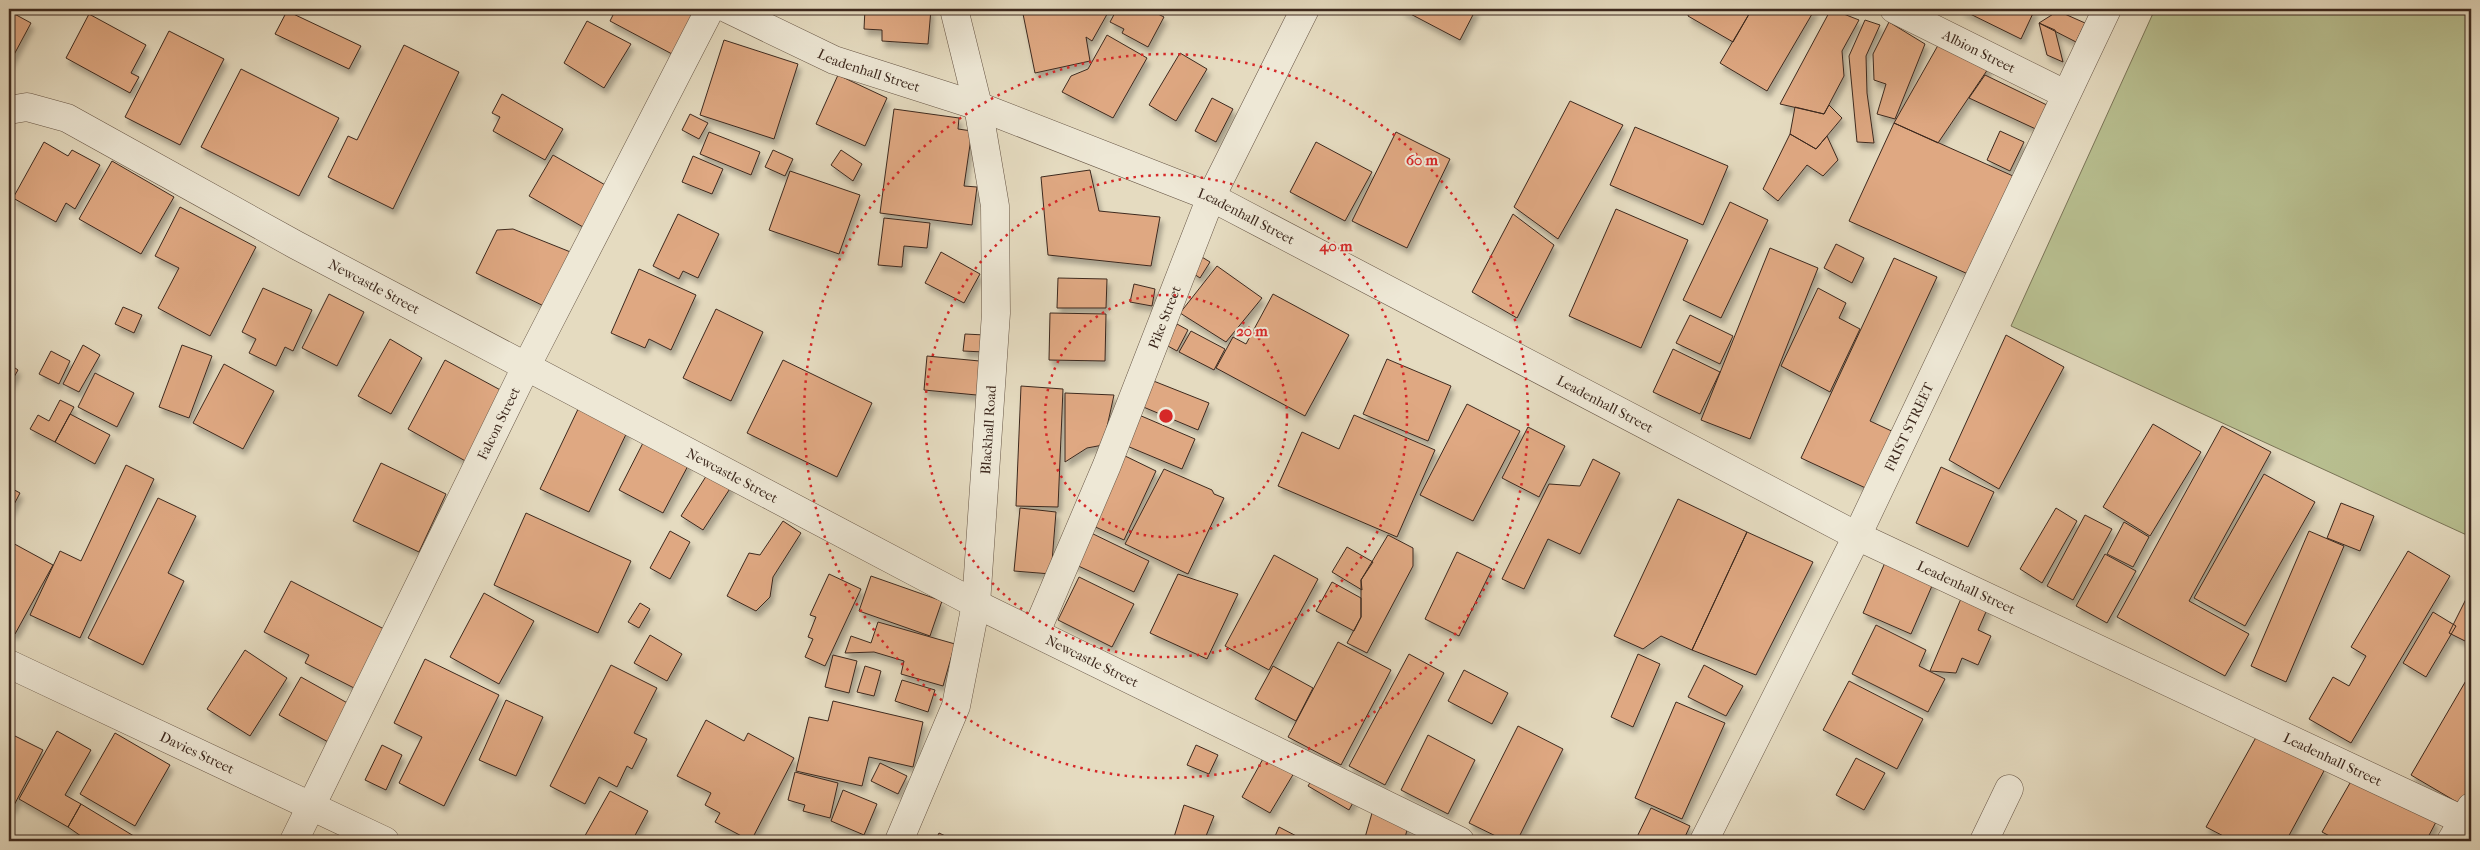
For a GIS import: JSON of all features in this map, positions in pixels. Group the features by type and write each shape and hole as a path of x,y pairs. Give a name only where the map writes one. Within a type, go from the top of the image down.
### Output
{"street":[{"name":"Falcon Street","path":"294,841 526,367 710,9"},
{"name":"Leadenhall Street","path":"728,9 834,60 978,106 1210,197 1857,536 2464,823"},
{"name":"Blackhall Road","path":"899,841 956,706 976,604 996,313 995,206 978,106 954,9"},
{"name":"Pike Street","path":"1036,632 1107,465 1210,197 1305,9"},
{"name":"Albion Street","path":"1894,9 2065,94"},
{"name":"FRIST STREET","path":"1704,841 1857,536 2065,94 2107,9"},
{"name":"Newcastle Street","path":"9,110 27,107 67,118 296,244 526,367 976,604 1460,841"},
{"name":"Davies Street","path":"9,664 385,841"},
{"path":"1984,841 2009,789"}],"green space":[{"path":"2155,9 2471,9 2471,537 2011,326"}],"building":[{"path":"616,9 696,9 672,54 610,21"},
{"path":"865,9 931,9 928,44 882,41 882,30 864,29"},
{"path":"1022,9 1110,9 1092,41 1086,37 1090,61 1035,73"},
{"path":"1117,9 1148,9 1164,17 1148,47 1122,33 1124,29 1110,22"},
{"path":"1401,9 1476,9 1460,40"},
{"path":"1690,9 1752,9 1733,42 1688,16"},
{"path":"1752,9 1815,9 1767,91 1720,63"},
{"path":"1831,9 1859,20 1842,51 1844,76 1824,114 1780,104"},
{"path":"1960,9 2035,9 2021,39"},
{"path":"9,11 31,23 9,64"},
{"path":"287,11 361,46 349,69 275,34"},
{"path":"2058,11 2085,23 2076,42 2039,23"},
{"path":"89,14 146,45 131,73 139,77 130,93 66,58"},
{"path":"1865,20 1880,25 1866,56 1867,93 1874,143 1857,142 1849,56"},
{"path":"587,21 631,44 604,88 564,63"},
{"path":"1889,22 1925,44 1895,119 1877,114 1886,84 1874,80 1873,54"},
{"path":"2039,23 2055,30 2063,62 2047,55"},
{"path":"169,31 224,59 180,145 125,117"},
{"path":"1107,35 1147,58 1113,118 1062,92 1071,76 1088,69"},
{"path":"724,40 798,64 774,139 700,115"},
{"path":"1941,40 1990,66 1938,143 1894,123"},
{"path":"404,45 459,72 393,209 328,177 348,136 357,140"},
{"path":"1180,53 1207,69 1176,121 1149,105"},
{"path":"241,69 339,118 299,196 201,147"},
{"path":"838,75 887,98 865,146 816,124"},
{"path":"1985,75 2051,107 2040,131 1969,98"},
{"path":"502,94 563,129 545,160 493,131 500,117 492,113"},
{"path":"1212,98 1233,109 1216,142 1195,131"},
{"path":"1570,101 1623,125 1558,239 1514,207"},
{"path":"1829,105 1842,118 1816,149 1790,134 1795,107 1824,114"},
{"path":"894,109 959,118 958,129 972,131 964,186 977,187 972,225 880,213"},
{"path":"690,114 708,123 699,139 682,130"},
{"path":"1894,123 2013,176 1968,274 1849,221"},
{"path":"1635,127 1728,166 1703,225 1610,185"},
{"path":"2000,131 2024,142 2010,171 1987,160"},
{"path":"709,132 760,152 751,175 700,154"},
{"path":"1396,132 1450,159 1407,248 1352,221"},
{"path":"1790,134 1816,149 1827,136 1838,160 1823,176 1807,165 1778,201 1763,189"},
{"path":"44,142 68,156 72,150 100,165 75,209 66,203 56,222 13,198"},
{"path":"1316,142 1372,172 1345,221 1290,192"},
{"path":"773,150 793,159 785,176 765,167"},
{"path":"841,150 862,164 853,181 831,165"},
{"path":"553,155 607,186 583,227 529,196"},
{"path":"693,156 723,169 712,194 682,182"},
{"path":"112,161 174,197 141,254 79,219"},
{"path":"1090,170 1099,211 1160,217 1151,266 1048,255 1041,177"},
{"path":"790,171 860,195 839,254 769,230"},
{"path":"1730,202 1768,220 1721,318 1683,300"},
{"path":"180,207 256,247 210,336 158,308 179,268 155,256"},
{"path":"1616,209 1688,240 1641,348 1569,316"},
{"path":"678,214 719,234 698,278 683,271 679,279 653,266"},
{"path":"1513,214 1554,245 1517,318 1472,292"},
{"path":"884,218 930,223 927,248 904,246 902,267 878,265"},
{"path":"513,229 578,255 552,310 476,273 497,230"},
{"path":"1836,244 1864,258 1852,283 1824,268"},
{"path":"1770,248 1818,268 1750,439 1701,420"},
{"path":"941,252 980,274 964,303 925,283"},
{"path":"1197,254 1210,262 1200,278 1191,272"},
{"path":"1894,258 1937,277 1870,421 1898,434 1872,491 1801,458"},
{"path":"1217,266 1262,298 1226,342 1180,313"},
{"path":"639,269 696,295 671,350 649,339 645,348 611,333"},
{"path":"1058,278 1107,279 1106,308 1057,308"},
{"path":"1134,284 1155,289 1152,306 1130,302"},
{"path":"263,288 312,310 293,351 285,347 276,366 249,353 256,339 242,332"},
{"path":"1818,288 1846,303 1839,318 1860,329 1830,392 1781,366"},
{"path":"329,294 364,312 337,366 302,348"},
{"path":"1273,294 1349,335 1305,416 1216,368 1233,337 1246,344"},
{"path":"123,307 142,315 134,333 115,324"},
{"path":"716,309 763,332 731,401 683,378"},
{"path":"1050,313 1106,314 1105,361 1049,360"},
{"path":"1690,315 1733,336 1720,364 1676,343"},
{"path":"1177,324 1188,330 1177,351 1166,345"},
{"path":"1191,331 1225,349 1214,370 1179,352"},
{"path":"965,334 985,335 984,352 963,351"},
{"path":"2006,335 2064,367 1999,489 1949,460"},
{"path":"390,339 422,358 391,414 358,396"},
{"path":"83,345 100,355 79,392 63,384"},
{"path":"182,345 212,356 189,418 159,407"},
{"path":"1673,349 1720,372 1700,414 1653,392"},
{"path":"51,351 70,361 59,384 39,374"},
{"path":"927,356 990,362 987,396 924,390"},
{"path":"1387,359 1451,386 1428,441 1363,414"},
{"path":"445,360 506,393 469,463 408,429"},
{"path":"783,360 872,403 837,477 747,433"},
{"path":"9,364 18,370 9,386"},
{"path":"224,364 274,391 243,449 193,423"},
{"path":"95,373 134,393 117,427 78,407"},
{"path":"1151,380 1209,403 1198,430 1141,406"},
{"path":"1021,386 1063,389 1058,507 1016,506"},
{"path":"1065,393 1114,395 1103,445 1087,448 1065,462"},
{"path":"60,400 74,407 55,442 30,429 38,415 49,421"},
{"path":"1467,404 1520,431 1473,521 1420,495"},
{"path":"580,405 629,428 589,512 540,489"},
{"path":"70,414 110,435 95,464 55,442"},
{"path":"1139,415 1195,439 1182,469 1127,446"},
{"path":"1354,415 1435,450 1397,537 1278,486 1302,432 1339,449"},
{"path":"2153,424 2201,452 2150,536 2103,507"},
{"path":"2222,426 2271,452 2189,601 2249,634 2225,676 2117,617"},
{"path":"1528,427 1565,446 1539,497 1502,478"},
{"path":"645,439 690,462 663,513 619,490"},
{"path":"1121,454 1156,471 1124,540 1089,524"},
{"path":"1593,459 1620,473 1580,554 1548,539 1524,589 1502,579 1549,484 1580,486"},
{"path":"381,463 446,494 419,552 353,521"},
{"path":"126,465 154,479 80,638 30,615 60,551 81,561"},
{"path":"1941,467 1994,492 1968,547 1916,523"},
{"path":"1164,469 1212,490 1214,494 1224,498 1188,574 1125,544"},
{"path":"710,470 733,484 703,530 681,516"},
{"path":"2264,474 2315,502 2245,626 2194,598"},
{"path":"9,487 20,493 9,514"},
{"path":"158,498 196,516 168,573 184,581 143,665 88,638"},
{"path":"1678,499 1747,532 1692,650 1661,636 1643,649 1614,636"},
{"path":"2341,503 2374,516 2360,551 2327,538"},
{"path":"1020,508 1056,512 1051,574 1014,571"},
{"path":"2056,508 2077,521 2042,583 2020,569"},
{"path":"526,513 631,561 598,633 494,585"},
{"path":"2085,515 2112,529 2073,600 2047,586"},
{"path":"783,521 801,533 773,577 770,597 756,611 727,596 749,553 760,555"},
{"path":"2124,522 2149,537 2133,567 2107,554"},
{"path":"670,531 690,542 670,579 650,568"},
{"path":"1087,531 1149,561 1134,592 1072,563"},
{"path":"2309,531 2344,546 2286,682 2251,666"},
{"path":"1747,532 1813,562 1756,675 1692,650"},
{"path":"1388,535 1413,548 1413,566 1367,653 1347,643 1361,617 1361,580"},
{"path":"9,541 53,565 15,634 9,631"},
{"path":"1347,547 1373,562 1361,580 1362,590 1332,572"},
{"path":"2408,551 2450,576 2351,743 2309,719 2333,677 2349,686 2366,656 2351,647"},
{"path":"1457,552 1492,569 1459,636 1425,619"},
{"path":"2105,554 2136,571 2107,623 2076,606"},
{"path":"1274,555 1318,579 1269,670 1225,646"},
{"path":"1887,558 1935,579 1911,634 1863,613"},
{"path":"829,574 861,589 825,666 805,657 813,639 808,637 816,617 810,615"},
{"path":"1178,574 1238,594 1207,659 1150,633"},
{"path":"871,576 942,601 930,636 859,611"},
{"path":"1079,577 1134,604 1112,647 1058,620"},
{"path":"291,581 384,629 354,688 305,663 309,655 264,632"},
{"path":"1332,582 1361,598 1361,617 1354,631 1316,611"},
{"path":"2471,589 2471,644 2449,633"},
{"path":"484,593 534,621 499,684 450,657"},
{"path":"1963,594 1989,605 1978,630 1991,636 1978,665 1962,658 1956,673 1930,671"},
{"path":"640,603 650,609 639,628 628,622"},
{"path":"2433,612 2456,626 2426,677 2403,663"},
{"path":"878,622 955,644 943,686 901,674 904,661 874,652 845,653 851,636 871,643"},
{"path":"1876,625 1926,650 1919,666 1945,679 1928,712 1852,674"},
{"path":"650,635 682,654 667,681 634,663"},
{"path":"1338,642 1391,670 1341,765 1288,737"},
{"path":"245,650 287,678 250,736 207,709"},
{"path":"1409,654 1444,673 1385,785 1349,766"},
{"path":"1638,654 1660,664 1633,727 1611,717"},
{"path":"833,655 857,661 849,693 825,687"},
{"path":"425,659 499,695 444,806 399,783 422,737 394,723"},
{"path":"611,665 657,688 634,733 647,739 632,769 627,766 617,787 599,777 585,804 550,786"},
{"path":"1704,665 1743,686 1726,716 1688,697"},
{"path":"865,666 881,671 874,696 857,692"},
{"path":"1273,666 1313,688 1296,721 1255,699"},
{"path":"1464,670 1508,693 1492,724 1448,701"},
{"path":"2471,672 2471,801 2467,808 2411,775"},
{"path":"301,677 351,705 330,743 279,715"},
{"path":"902,680 935,690 928,712 895,701"},
{"path":"1849,681 1923,719 1897,769 1823,730"},
{"path":"506,700 543,717 516,776 479,760"},
{"path":"833,701 923,722 913,767 869,757 862,786 796,771 809,717 828,721"},
{"path":"1676,702 1725,723 1682,819 1635,798"},
{"path":"706,720 744,741 748,733 794,758 751,841 715,822 720,813 705,805 711,793 677,776"},
{"path":"1518,726 1563,749 1517,841 1506,841 1469,823"},
{"path":"57,731 91,750 65,795 81,804 68,827 19,799"},
{"path":"2259,732 2325,769 2286,841 2233,841 2206,827"},
{"path":"9,733 43,750 12,809 9,807"},
{"path":"115,733 170,765 135,826 80,794"},
{"path":"1428,735 1475,760 1448,814 1401,790"},
{"path":"382,745 402,755 386,790 365,780"},
{"path":"1196,745 1218,755 1209,774 1187,765"},
{"path":"1264,757 1294,773 1270,813 1242,797"},
{"path":"1856,758 1885,773 1864,810 1836,795"},
{"path":"880,763 907,776 898,794 871,781"},
{"path":"795,772 838,783 830,818 803,811 805,805 788,800"},
{"path":"1315,774 1356,797 1349,810 1308,786"},
{"path":"2354,776 2436,822 2426,841 2339,841 2322,832"},
{"path":"843,790 877,804 864,835 831,821"},
{"path":"610,791 648,811 632,841 582,841"},
{"path":"81,804 142,841 88,841 68,827"},
{"path":"1184,805 1214,816 1204,841 1185,841 1174,837"},
{"path":"1651,808 1690,826 1683,841 1635,841"},
{"path":"1372,813 1409,823 1404,841 1364,841"},
{"path":"1279,827 1306,841 1273,841"},
{"path":"939,833 956,841 935,841"}]}
